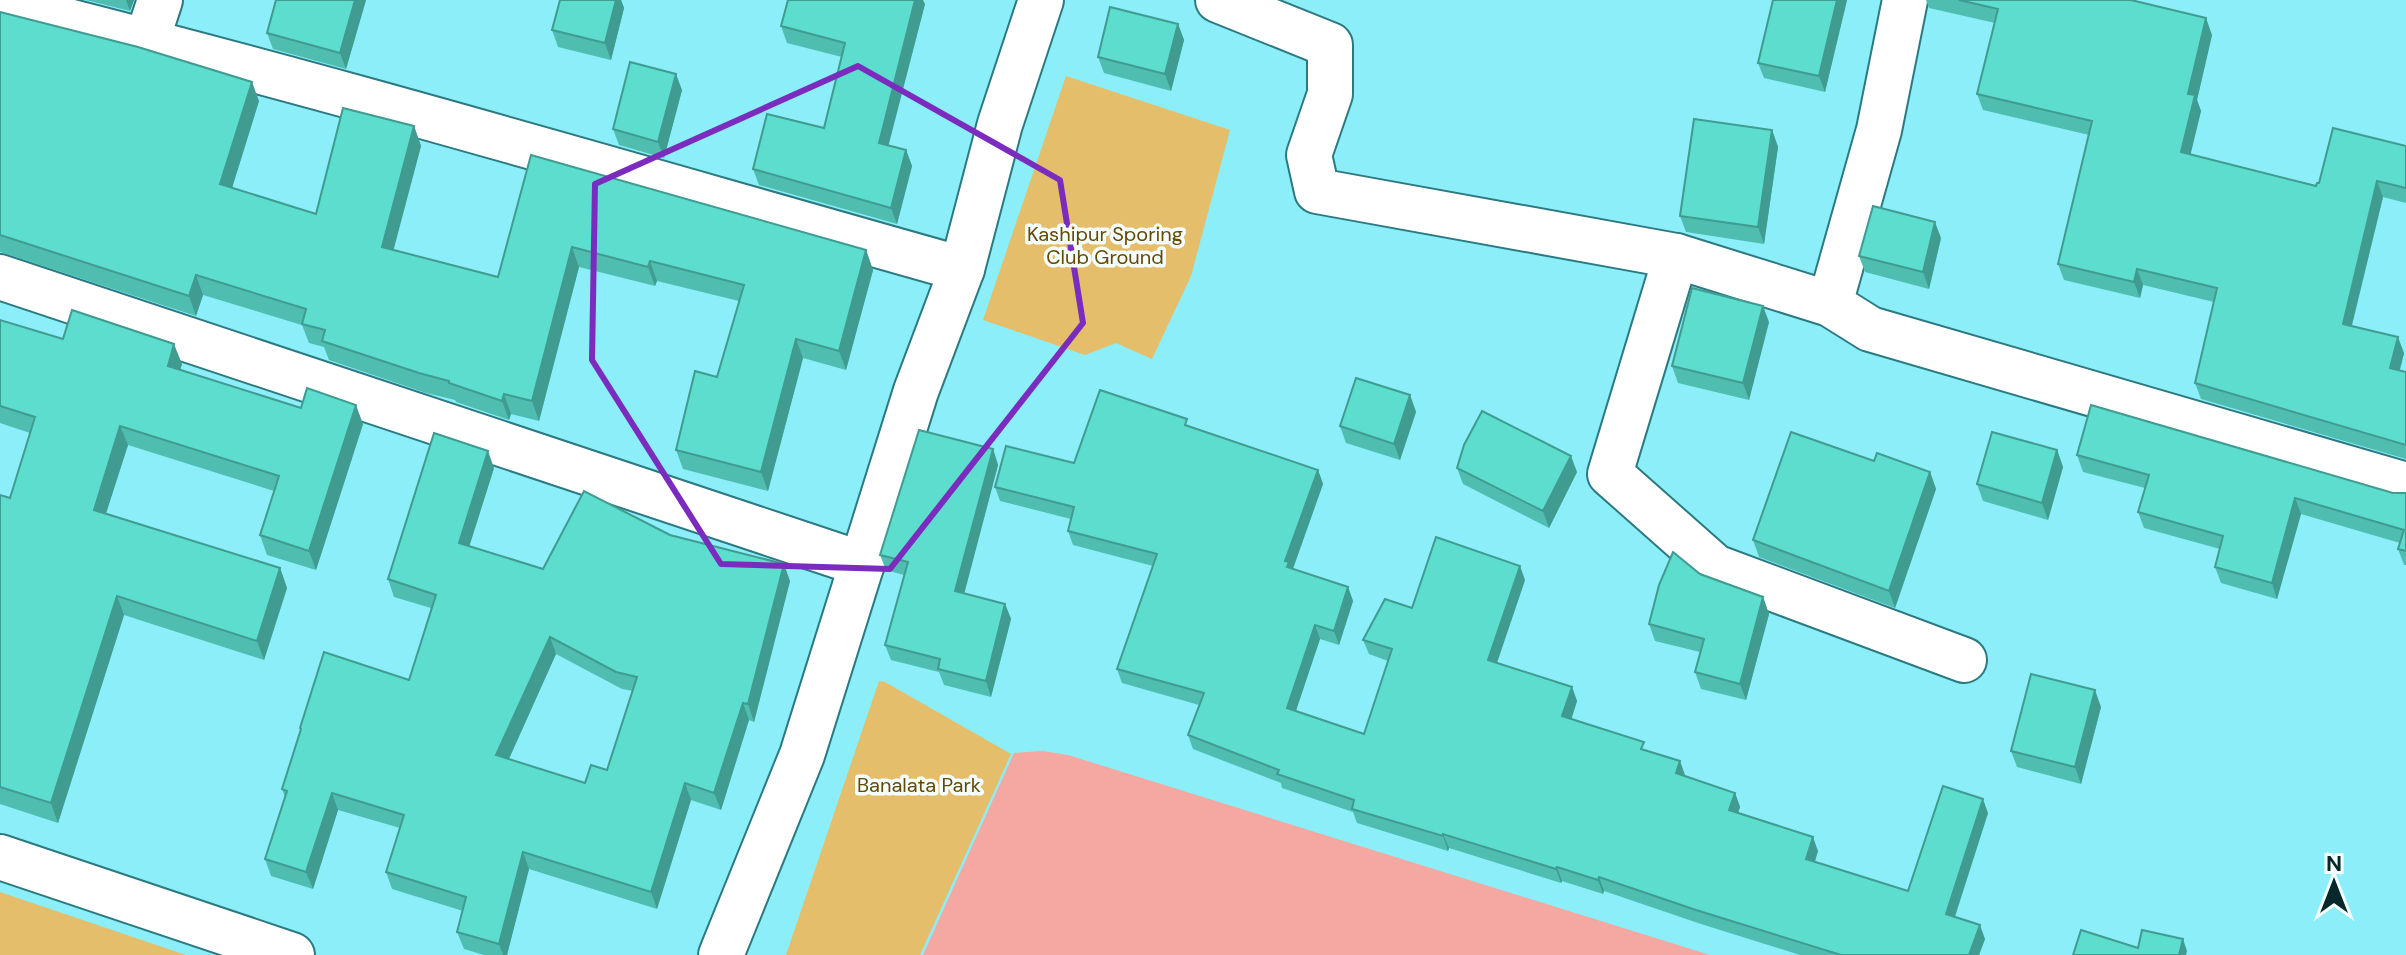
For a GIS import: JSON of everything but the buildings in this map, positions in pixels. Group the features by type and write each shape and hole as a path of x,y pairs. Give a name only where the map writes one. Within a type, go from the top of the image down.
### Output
{"street":[{"path":"147,40 160,0"},
{"path":"721,955 802,755 916,391 962,269 1000,124 1041,0"},
{"path":"1218,0 1330,45 1330,94 1309,155 1317,191 1676,256 1830,304 1870,329 2406,485"},
{"path":"1830,304 1879,130 1905,0"},
{"path":"0,4 147,40 962,269"},
{"path":"1676,256 1610,474 1715,567 1964,660"},
{"path":"0,277 862,564"},
{"path":"0,857 292,955"}],"highlighted area":[{"path":"858,66 1060,180 1083,323 890,569 721,564 592,360 595,184"}],"green space":[{"name":"Kashipur Sporing Club Ground","path":"1066,76 1230,130 1191,276 1152,359 1116,343 1085,355 983,320"},
{"name":"Banalata Park","path":"879,681 1011,754 920,955 786,955"},
{"path":"0,892 186,955 0,955"}],"shaded area":[{"path":"1043,751 1068,755 1710,955 923,955 1014,753"}]}
